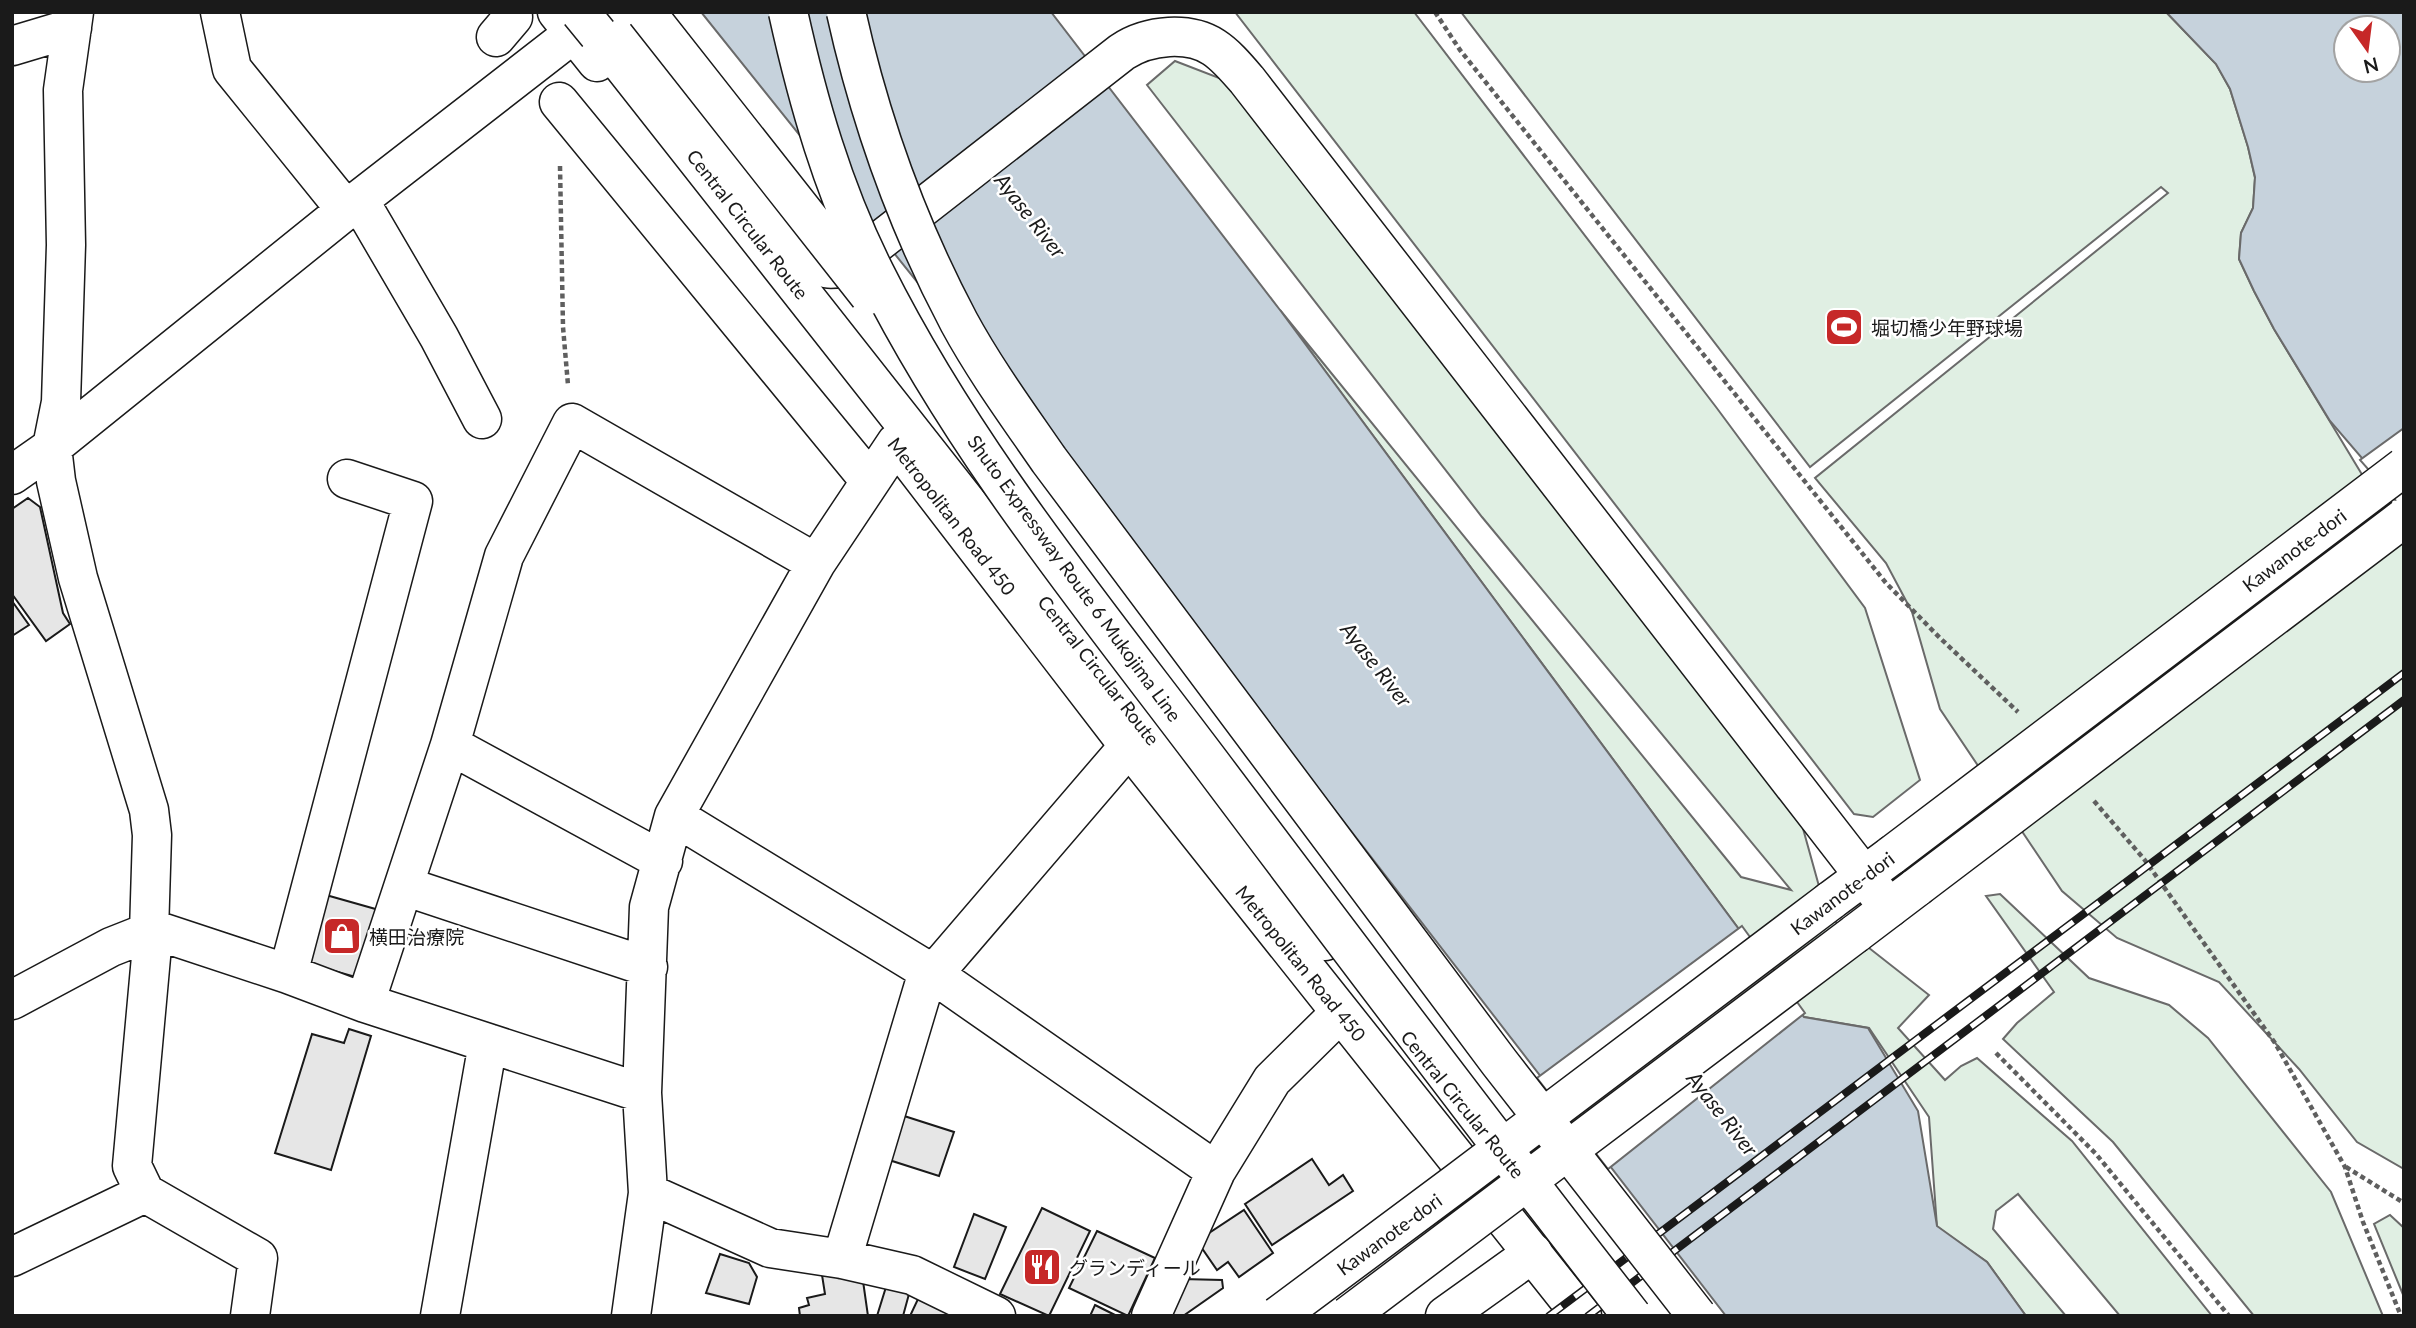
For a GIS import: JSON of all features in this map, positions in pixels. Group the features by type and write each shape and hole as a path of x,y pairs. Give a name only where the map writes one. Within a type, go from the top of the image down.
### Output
{"main road":[{"path":"220,12 232,69 353,205 439,337 482,419"},
{"path":"646,12 1017,482 1499,1062"},
{"name":"Shuto Expressway Route 6 Mukojima Line","path":"788,12 800,69 819,136 844,202 873,270 905,331 950,404 1009,494 1458,1093"},
{"path":"846,12 855,54 899,191 924,251 954,311 997,385 1049,460 1499,1062 1697,1316"},
{"path":"12,475 52,447 353,205 570,19 601,15 621,19 801,254 828,270 845,267 854,261 1109,60 1141,41 1161,37 1191,37 1208,43 1247,80 1903,898"},
{"path":"12,46 74,16"},
{"path":"74,16 63,90 66,245 61,402 52,447 56,481 78,578 149,810 152,835 149,932 152,946 132,1167 145,1192 258,1258 250,1316"},
{"name":"Central Circular Route","path":"570,19 1199,796 1458,1093 1632,1316"},
{"name":"Metropolitan Road 450","path":"570,19 1129,746 1582,1316"},
{"path":"559,102 870,481"},
{"path":"365,1003 450,746 504,556 572,423 816,563"},
{"path":"631,1316 648,1193 642,1093 649,907 674,816 816,563 896,443"},
{"name":"Kawanote-dori","path":"1278,1316 2404,467"},
{"path":"288,974 413,501 347,479"},
{"name":"Kawanote-dori","path":"1348,1316 2404,518"},
{"path":"450,746 663,861"},
{"path":"842,1259 924,985 1129,746"},
{"path":"674,816 933,974 1216,1171"},
{"path":"404,886 648,967"},
{"path":"12,1000 111,947 149,932 164,933 365,1003 642,1093"},
{"path":"1151,1316 1216,1171 1272,1080 1340,1013"},
{"path":"440,1316 488,1043"},
{"path":"12,1257 145,1192"},
{"path":"648,1193 770,1248 842,1259 912,1275 996,1316"},
{"path":"1445,1316 1534,1253"}],"path":[{"path":"1435,12 1469,61 1886,583 2023,718"},
{"path":"559,102 563,327 572,423"},
{"path":"2092,798 2144,859 2275,1043 2345,1167 2363,1222 2401,1316"},
{"path":"1996,1053 2096,1154 2229,1316"},
{"path":"2345,1167 2404,1203"}],"green space":[{"path":"1235,12 1414,12 1716,407 1865,608 1920,780 1873,817 1854,814"},
{"path":"1461,12 2166,12 2216,64 2230,89 2255,178 2253,208 2241,233 2239,259 2274,329 2404,544 2404,1169 2357,1142 2299,1069 2219,982 2117,938 2062,891 1940,709 1912,612 1886,563 1815,478 2168,193 2161,187 1810,467"},
{"path":"1175,61 1240,86 1802,825 1827,915 1929,995 1898,1028 1945,1080 1961,1066 1977,1058 2072,1141 2212,1316 2120,1316 2018,1194 1996,1211 1993,1229 2066,1316 2026,1316 1987,1262 1937,1227 1929,1117 1869,1028 1804,1017 1280,310 1741,877 1791,890 1482,517 1147,85"},
{"path":"2000,894 2089,978 2169,1005 2208,1038 2331,1192 2383,1316 2254,1316 2113,1142 2003,1039 2017,1023 2054,992 1986,896"},
{"path":"2390,1215 2404,1228 2404,1297 2374,1224"}],"water":[{"name":"Ayase River","path":"701,12 1051,12 1280,310 1804,1017 1868,1028 1918,1111 1937,1226 1987,1262 2026,1316 1726,1316 1187,619"},
{"path":"2166,12 2404,12 2404,507 2330,421 2274,329 2239,259 2241,233 2253,208 2255,177 2230,89 2216,64"}],"pier":[{"path":"2404,428 2404,510 2360,460"},
{"path":"1742,926 1805,1013 1608,1169 1537,1078"}],"building":[{"path":"28,498 40,507 63,613 70,624 46,641 12,594 12,509"},
{"path":"12,601 29,625 12,636"},
{"path":"326,895 379,910 359,978 306,963"},
{"path":"349,1029 371,1036 331,1170 275,1153 312,1034 344,1043"},
{"path":"901,1115 954,1132 939,1176 886,1159"},
{"path":"1312,1159 1329,1185 1343,1175 1353,1191 1272,1245 1245,1204"},
{"path":"1042,1208 1090,1231 1049,1316 1000,1294"},
{"path":"1244,1210 1273,1253 1239,1277 1228,1262 1217,1270 1197,1241"},
{"path":"974,1214 1006,1227 985,1279 954,1267"},
{"path":"1097,1231 1155,1258 1128,1316 1069,1288"},
{"path":"720,1254 749,1263 757,1277 749,1304 706,1293"},
{"path":"822,1275 863,1281 868,1316 800,1316 799,1308 809,1305 807,1298 825,1294"},
{"path":"1182,1279 1222,1280 1223,1288 1183,1316 1165,1316"},
{"path":"886,1287 909,1294 903,1316 877,1316"},
{"path":"918,1299 957,1316 910,1316"},
{"path":"1095,1305 1117,1316 1090,1316"}],"railway":[{"path":"1549,1316 2404,673"},
{"path":"1588,1316 2404,700"}],"place":[{"name":"堀切橋少年野球場","path":"1844,327"},
{"name":"横田治療院","path":"342,936"},
{"name":"グランディール","path":"1042,1267"}]}
